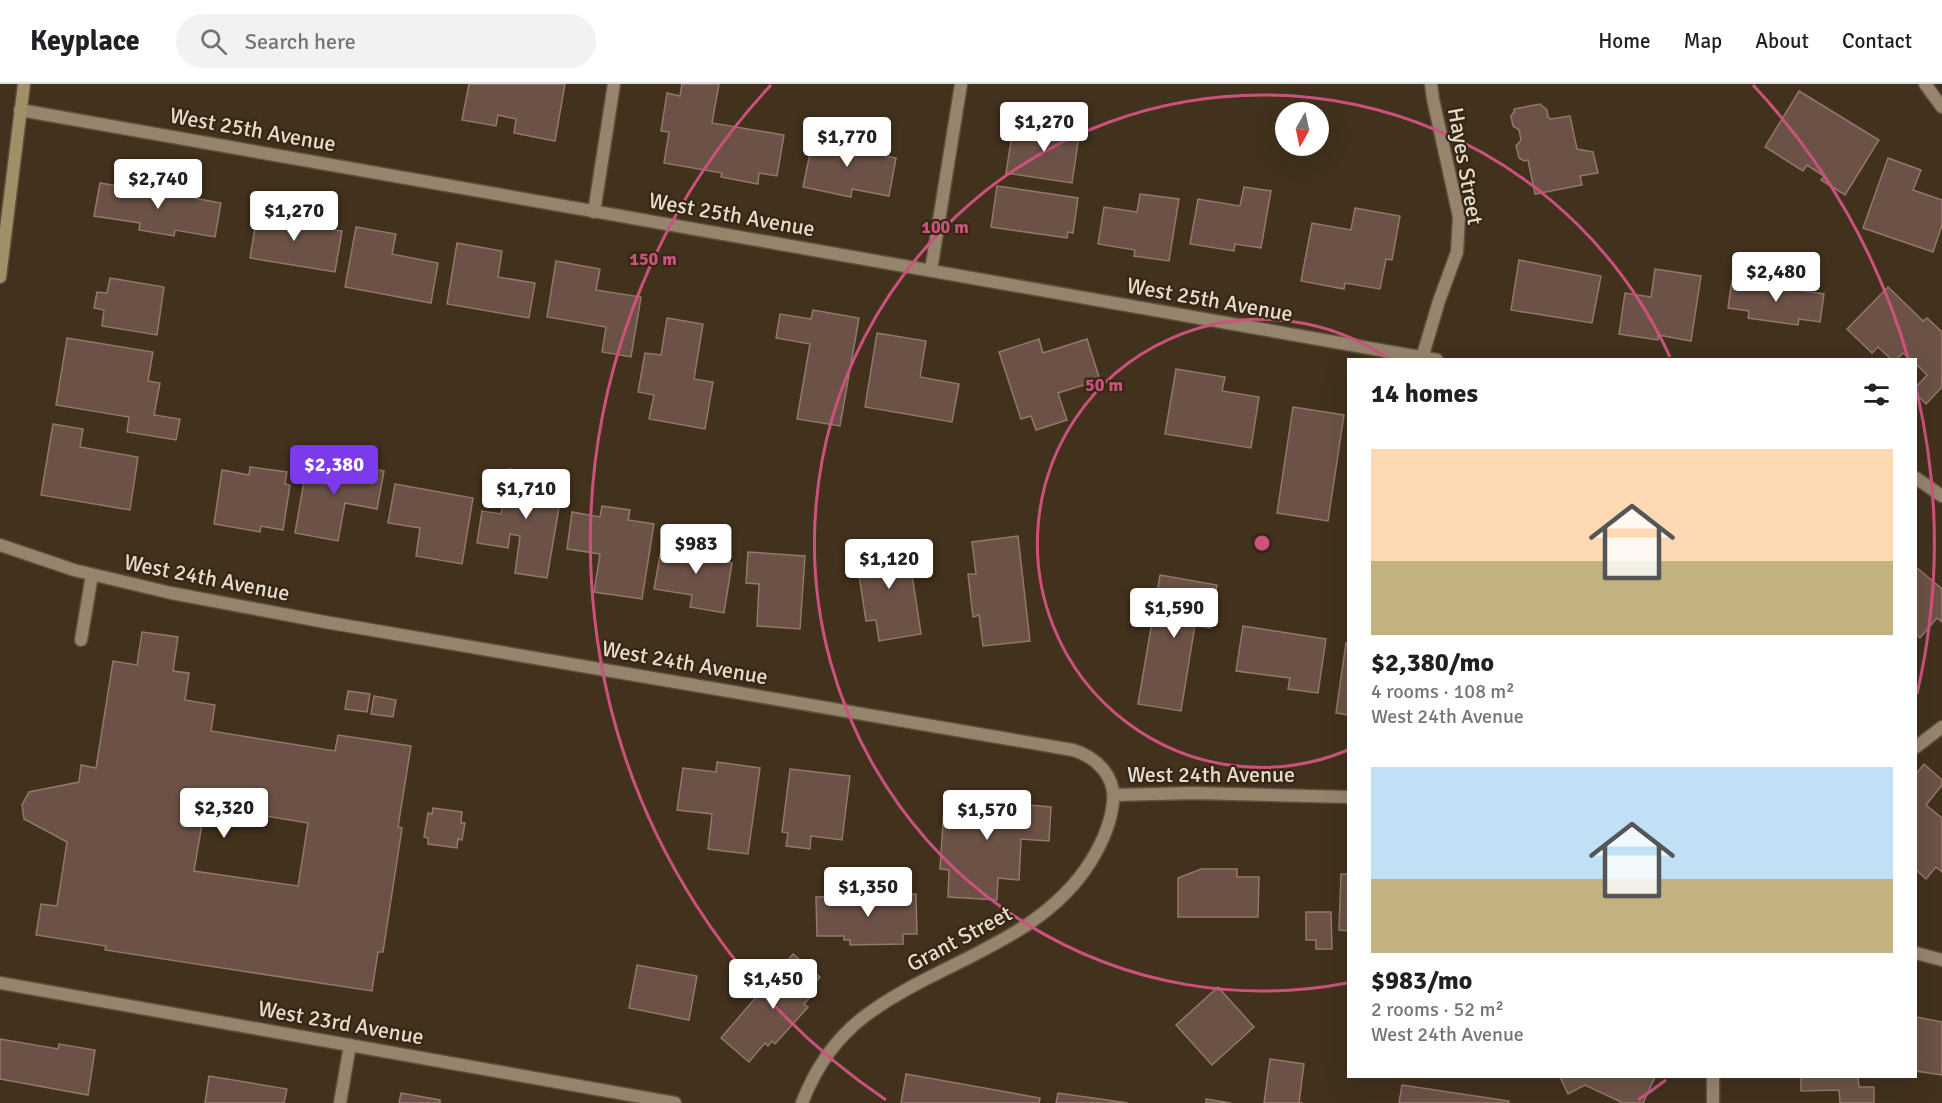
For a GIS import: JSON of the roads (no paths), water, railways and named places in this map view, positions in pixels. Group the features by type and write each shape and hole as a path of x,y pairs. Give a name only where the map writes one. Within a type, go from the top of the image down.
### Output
{"main road":[{"path":"0,277 24,84"}],"street":[{"path":"594,212 614,84"},
{"path":"931,270 961,84"},
{"name":"Hayes Street","path":"1422,357 1457,252 1459,217 1431,84"},
{"path":"1924,84 1942,107"},
{"name":"West 25th Avenue","path":"20,110 1427,358"},
{"path":"1917,479 1942,496"},
{"name":"West 24th Avenue","path":"0,545 92,575 171,593 314,620 1072,750 1089,756 1102,768 1110,780 1114,795 1194,793 1347,797"},
{"path":"81,640 92,575"},
{"path":"1917,746 1942,727"},
{"name":"Grant Street","path":"802,1103 814,1076 828,1054 863,1017 888,999 1037,919 1062,899 1086,869 1102,840 1112,815 1114,795"},
{"path":"1917,953 1942,960"},
{"name":"West 23rd Avenue","path":"0,983 675,1103"},
{"path":"340,1103 350,1045"},
{"path":"1713,1078 1713,1103"}]}
